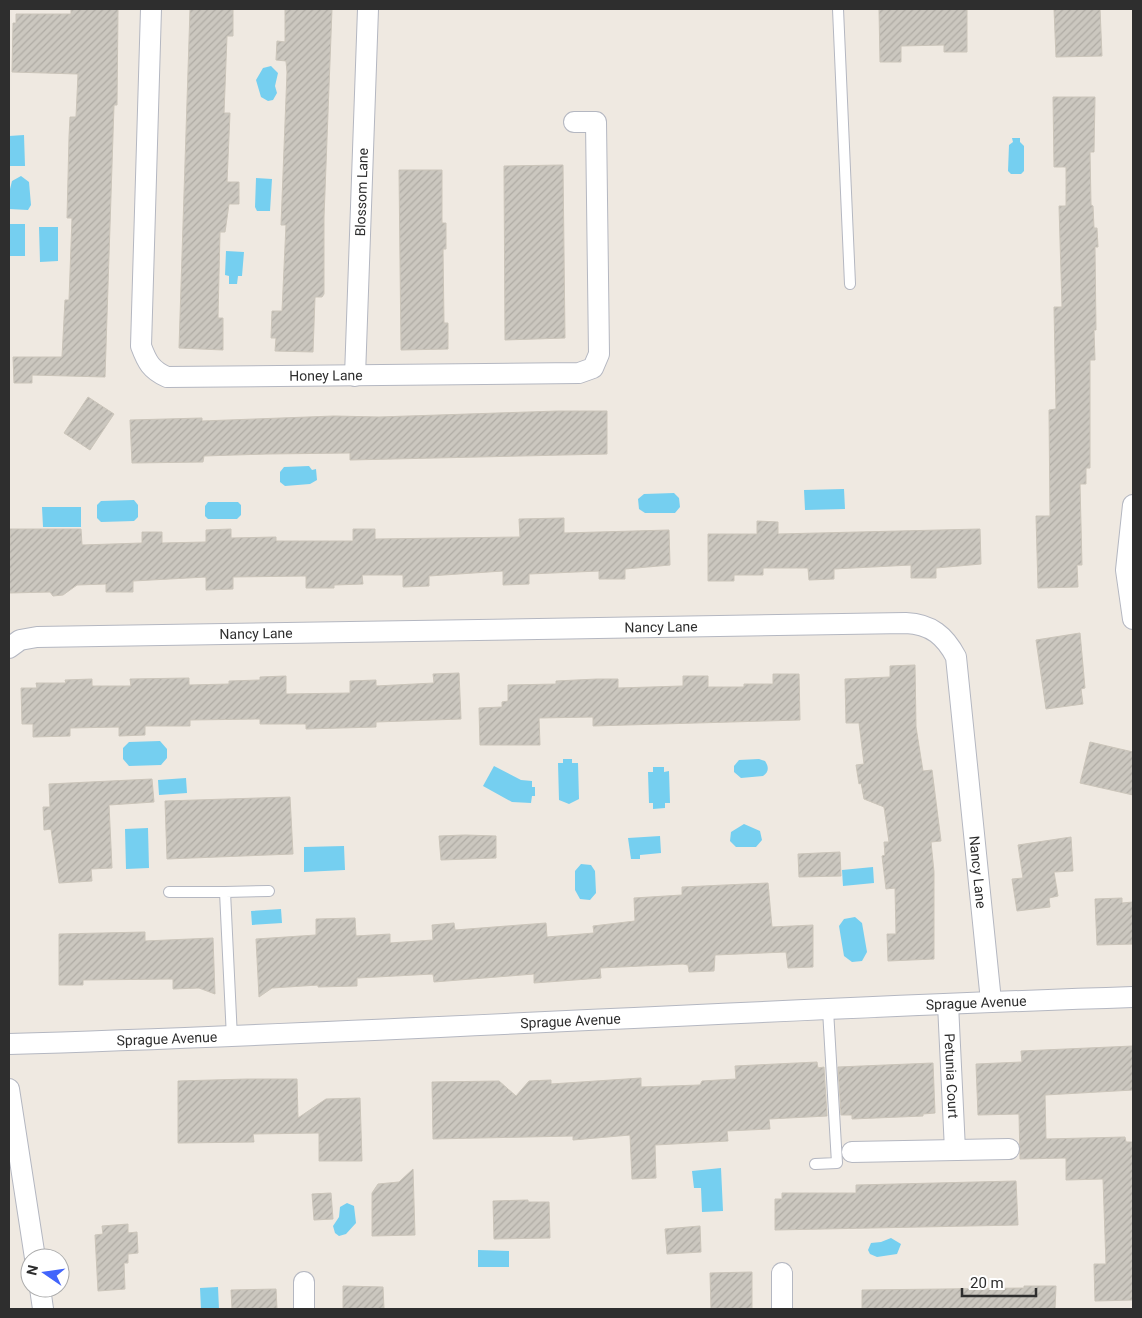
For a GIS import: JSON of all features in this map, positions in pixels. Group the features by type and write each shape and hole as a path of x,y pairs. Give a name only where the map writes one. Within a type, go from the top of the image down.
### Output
{"street":[{"name":"Honey Lane","path":"151,9 141,346 146,360 153,370 167,377 579,373 593,368 599,354 596,122 574,122"},
{"name":"Blossom Lane","path":"355,376 368,9"},
{"path":"1133,505 1126,570 1133,619"},
{"name":"Nancy Lane","path":"9,648 20,640 37,637 896,623 922,625 932,629 946,640 956,657 991,1001"},
{"name":"Sprague Avenue","path":"9,1044 232,1038 991,1001 1133,997"},
{"name":"Petunia Court","path":"948,1004 955,1150"},
{"path":"9,1090 33,1248"},
{"path":"852,1152 1008,1149"},
{"path":"782,1273 782,1309"},
{"path":"304,1282 304,1309"}],"lane":[{"path":"838,9 850,284"},
{"path":"169,892 269,891"},
{"path":"225,892 232,1038"},
{"path":"815,1164 837,1164 828,1010"}],"water":[{"path":"271,66 278,73 275,86 277,93 273,100 268,101 261,97 256,80 263,68"},
{"path":"24,135 25,166 9,166 9,136"},
{"path":"1012,138 1020,138 1020,142 1024,146 1024,171 1021,174 1011,174 1008,171 1009,145 1013,142"},
{"path":"21,176 29,182 31,205 28,210 9,209 9,193 12,181"},
{"path":"256,178 272,179 270,211 257,211 255,207"},
{"path":"9,224 25,224 25,256 9,256"},
{"path":"39,227 58,227 58,261 40,262"},
{"path":"226,251 244,252 242,276 238,276 237,284 229,284 229,276 225,275"},
{"path":"309,466 312,470 316,469 317,480 310,484 285,486 280,482 280,472 284,467"},
{"path":"844,489 845,509 805,510 804,490"},
{"path":"674,493 679,498 680,507 675,513 645,513 639,509 638,499 644,494"},
{"path":"134,500 138,505 138,517 134,521 101,522 97,518 97,505 101,501"},
{"path":"208,502 238,502 241,505 241,515 237,519 208,519 205,516 205,506"},
{"path":"42,507 81,507 81,527 43,527"},
{"path":"160,741 167,749 167,758 161,765 129,766 123,759 123,748 129,742"},
{"path":"563,759 572,759 572,763 578,763 579,799 569,804 559,800 558,763 563,763"},
{"path":"759,759 765,761 768,767 763,776 741,778 734,772 734,766 739,760"},
{"path":"494,766 521,780 532,781 532,787 535,787 535,796 532,796 531,803 512,802 483,786"},
{"path":"653,767 664,767 664,772 669,771 670,803 665,803 665,808 653,809 653,803 649,803 648,772 653,772"},
{"path":"186,778 187,793 159,795 158,780"},
{"path":"744,824 760,831 762,840 756,847 736,847 730,841 731,832"},
{"path":"148,828 149,868 126,869 125,829"},
{"path":"660,836 661,853 640,855 640,859 631,859 628,838"},
{"path":"344,846 345,870 304,872 304,847"},
{"path":"581,864 591,865 595,871 596,893 590,900 580,899 575,890 575,871"},
{"path":"873,867 874,883 843,886 842,870"},
{"path":"281,909 282,923 252,925 251,911"},
{"path":"855,917 862,923 867,952 862,961 852,962 844,956 839,926 844,919"},
{"path":"721,1168 723,1211 702,1212 701,1188 694,1188 692,1171"},
{"path":"347,1203 354,1206 356,1223 346,1234 339,1236 335,1233 333,1226 339,1217 340,1207"},
{"path":"891,1238 901,1244 897,1254 877,1257 870,1254 868,1250 871,1243"},
{"path":"478,1250 509,1251 509,1267 478,1267"},
{"path":"218,1287 219,1309 201,1309 200,1288"}],"building":[{"path":"71,9 118,9 117,105 114,105 105,377 32,375 32,383 14,383 13,357 62,357 65,300 69,300 72,218 67,218 70,117 76,117 78,74 12,72 13,23 16,23 16,14 71,14"},
{"path":"190,9 233,9 233,36 227,36 224,113 230,113 227,182 239,182 239,204 229,204 225,232 220,232 218,318 223,318 223,350 179,348"},
{"path":"285,9 332,9 324,217 324,294 322,297 315,297 313,352 275,351 276,338 271,338 272,311 282,311 286,225 281,225 287,72 286,61 276,60 277,41 285,42"},
{"path":"879,9 967,9 967,52 944,52 944,45 901,46 901,62 880,62"},
{"path":"1054,9 1100,9 1102,56 1056,57"},
{"path":"1053,97 1095,97 1094,152 1090,152 1091,205 1093,206 1094,228 1097,228 1098,247 1095,247 1096,330 1094,330 1095,360 1090,360 1090,468 1086,468 1086,484 1080,484 1082,565 1077,565 1078,587 1038,588 1036,516 1050,516 1049,410 1056,409 1054,307 1062,307 1059,206 1066,206 1066,167 1054,167"},
{"path":"563,165 565,338 505,340 504,166"},
{"path":"399,170 442,170 442,223 446,223 446,249 443,249 444,323 448,323 448,349 401,350"},
{"path":"88,397 114,414 90,450 64,433"},
{"path":"607,411 607,454 350,460 350,453 267,454 204,456 203,462 132,463 130,420 202,418 202,421"},
{"path":"564,518 564,533 669,530 670,565 625,569 625,579 599,579 599,571 529,574 529,584 503,585 503,571 429,576 429,586 403,587 403,575 362,575 363,584 334,585 334,588 306,588 306,576 233,577 233,589 206,590 206,577 133,581 133,592 106,592 106,584 77,585 63,595 53,596 50,592 9,593 10,529 81,529 82,545 142,543 142,532 162,532 162,543 206,542 206,530 231,529 231,538 276,537 276,541 353,541 353,529 375,529 375,539 520,537 519,519"},
{"path":"757,521 778,522 778,534 980,529 981,564 936,568 936,578 911,578 911,565 834,569 834,579 809,580 808,568 763,568 763,575 734,575 734,581 708,581 708,534 757,534"},
{"path":"1080,633 1085,688 1081,689 1083,704 1046,709 1036,640"},
{"path":"915,665 916,727 923,771 932,770 941,841 931,842 934,872 934,959 888,961 887,934 896,934 895,888 886,889 882,856 885,855 884,842 889,842 884,807 864,799 861,783 859,784 856,765 864,764 859,723 846,723 845,679 890,677 890,666"},
{"path":"459,673 461,719 376,722 376,727 306,729 306,724 260,724 260,719 190,720 190,726 145,726 145,735 119,736 119,727 70,728 70,736 33,737 33,724 22,724 21,688 37,688 36,683 66,683 65,680 92,679 92,686 131,686 130,679 189,678 189,685 229,684 229,681 260,680 260,677 286,676 286,694 350,693 350,681 376,680 376,686 434,683 433,674"},
{"path":"773,674 799,674 800,720 593,726 593,717 539,718 540,745 480,745 479,708 502,707 502,702 508,701 508,685 556,684 556,681 618,679 618,688 683,686 683,676 708,676 708,687 744,687 744,684 773,684"},
{"path":"1090,742 1133,752 1133,795 1080,783"},
{"path":"152,779 154,802 109,805 112,868 91,869 92,881 59,883 51,829 44,830 43,807 50,807 49,784"},
{"path":"290,797 293,854 167,859 165,801"},
{"path":"439,836 496,836 496,858 441,860"},
{"path":"1071,837 1073,871 1054,872 1058,896 1049,898 1050,907 1017,911 1012,879 1023,878 1018,845"},
{"path":"840,852 841,876 799,877 798,854"},
{"path":"768,883 772,927 813,925 813,967 788,968 786,952 715,955 714,971 689,972 688,965 683,964 600,968 601,978 534,983 534,974 434,982 433,974 357,978 357,986 318,987 318,985 272,988 259,997 256,939 316,935 316,919 355,918 356,936 390,934 390,943 433,940 432,925 454,923 455,930 546,923 547,937 594,933 593,926 635,921 634,898 682,895 682,887"},
{"path":"1122,898 1122,903 1133,902 1133,944 1097,945 1095,899"},
{"path":"145,932 145,941 213,938 215,994 199,988 173,989 173,979 83,980 83,985 59,985 59,934"},
{"path":"1133,1046 1133,1090 1045,1095 1046,1139 1125,1137 1126,1142 1133,1142 1133,1300 1095,1301 1094,1264 1106,1264 1103,1179 1066,1180 1066,1158 1020,1159 1019,1114 978,1115 976,1064 1022,1062 1021,1051"},
{"path":"817,1062 818,1068 824,1067 827,1116 769,1119 770,1129 727,1131 728,1141 655,1145 656,1178 632,1179 630,1135 573,1140 573,1136 433,1139 432,1082 499,1081 516,1096 529,1081 551,1080 551,1084 641,1078 641,1087 700,1085 702,1081 736,1079 735,1066"},
{"path":"933,1063 935,1113 923,1114 923,1116 852,1119 852,1115 841,1115 838,1067"},
{"path":"297,1079 298,1118 326,1099 360,1098 362,1161 319,1161 319,1133 253,1134 254,1142 178,1143 178,1081"},
{"path":"413,1169 415,1235 372,1236 372,1193 378,1184 399,1182"},
{"path":"1016,1181 1018,1225 775,1230 775,1199 782,1199 782,1193 856,1193 856,1185"},
{"path":"331,1193 333,1219 314,1220 312,1194"},
{"path":"528,1200 528,1202 549,1202 550,1238 494,1239 493,1201"},
{"path":"128,1224 128,1233 137,1232 138,1253 128,1254 128,1263 124,1263 125,1289 98,1291 95,1235 103,1234 102,1226"},
{"path":"700,1226 701,1252 667,1254 665,1229"},
{"path":"752,1272 752,1309 711,1309 710,1273"},
{"path":"343,1286 383,1287 384,1309 343,1309"},
{"path":"1024,1286 1056,1286 1055,1309 862,1309 862,1290 1024,1288"},
{"path":"276,1289 277,1309 232,1309 231,1290"}]}
